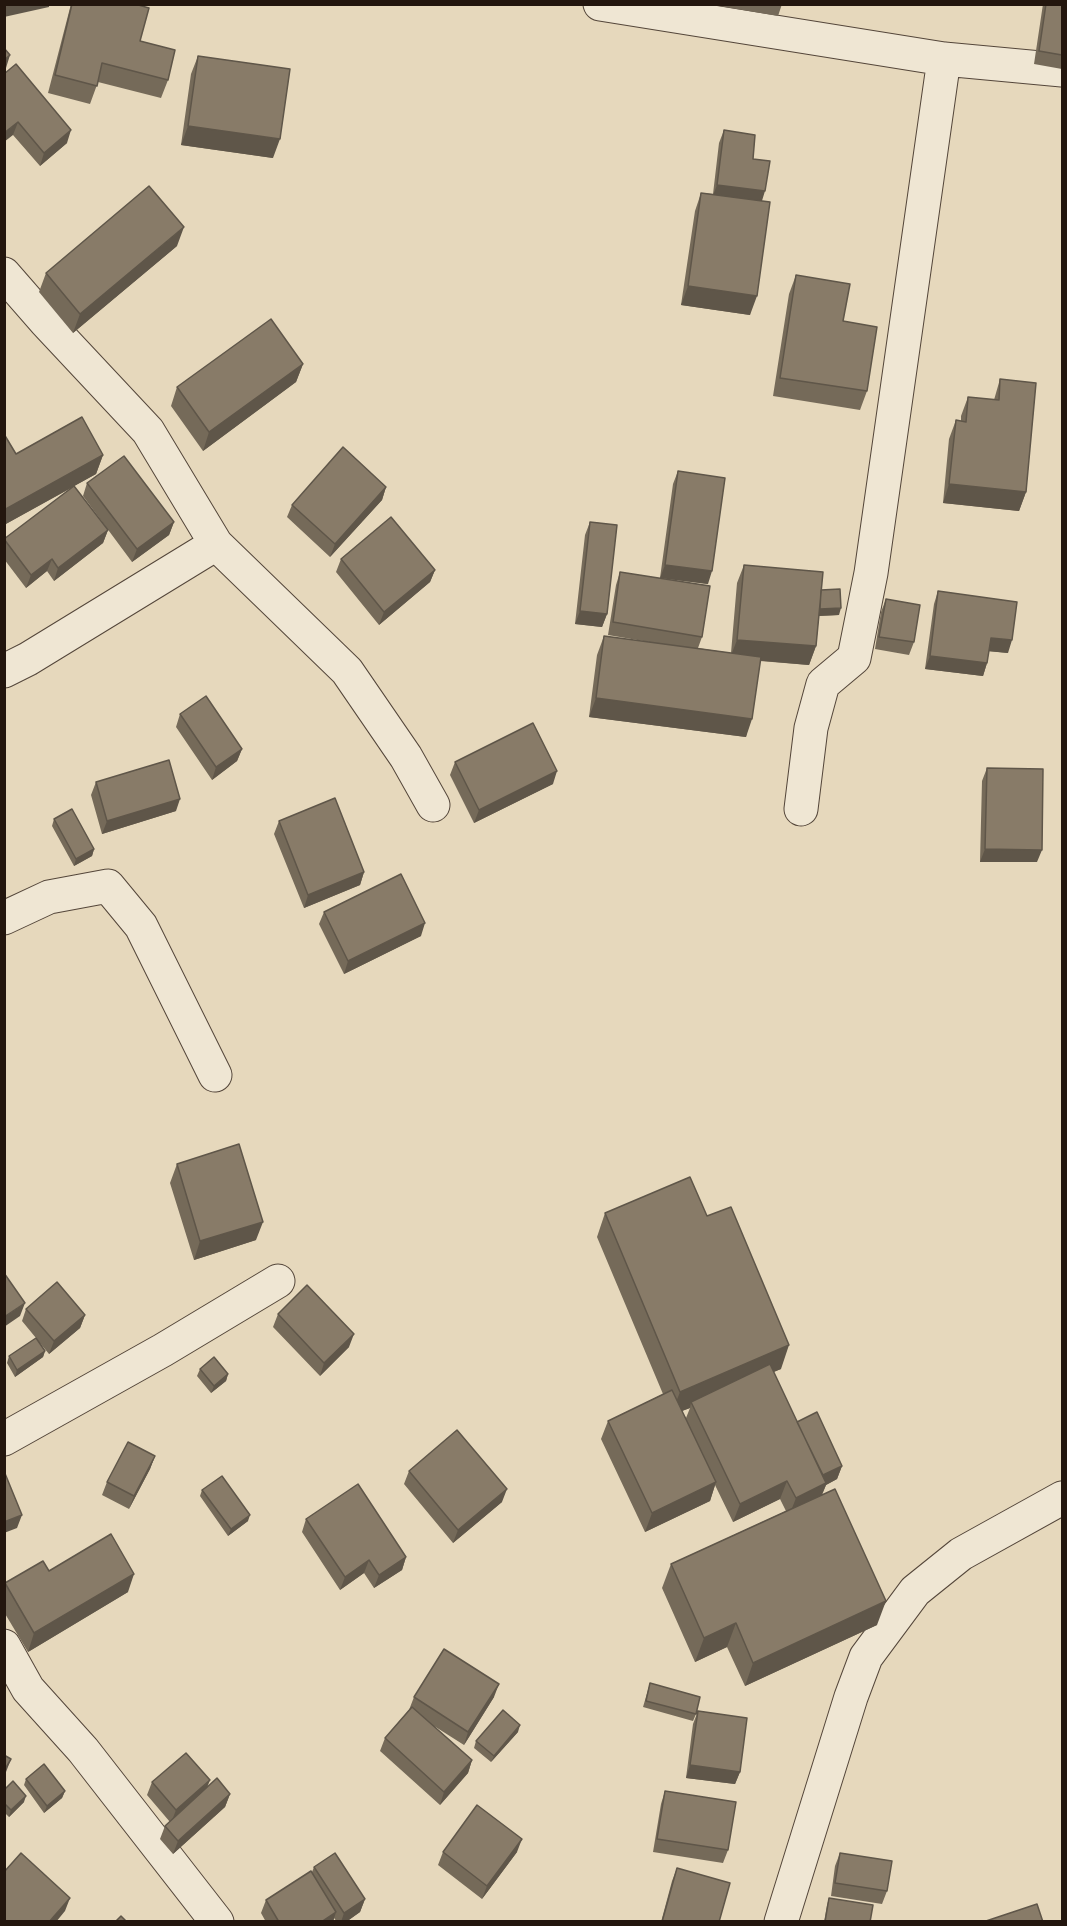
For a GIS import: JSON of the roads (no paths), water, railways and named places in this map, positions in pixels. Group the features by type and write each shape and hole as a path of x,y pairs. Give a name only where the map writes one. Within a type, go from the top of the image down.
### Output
{"street":[{"path":"600,4 944,59 1062,70"},
{"path":"801,809 811,728 823,684 854,658 871,573 944,59"},
{"path":"4,274 148,431 216,544 347,672 406,757 433,805"},
{"path":"4,671 28,659 216,544"},
{"path":"4,918 49,897 108,886 141,926 215,1075"},
{"path":"4,1438 163,1350 278,1281"},
{"path":"780,1922 866,1657 915,1591 961,1554 1062,1498"},
{"path":"4,1646 28,1689 84,1750 217,1922"}]}
